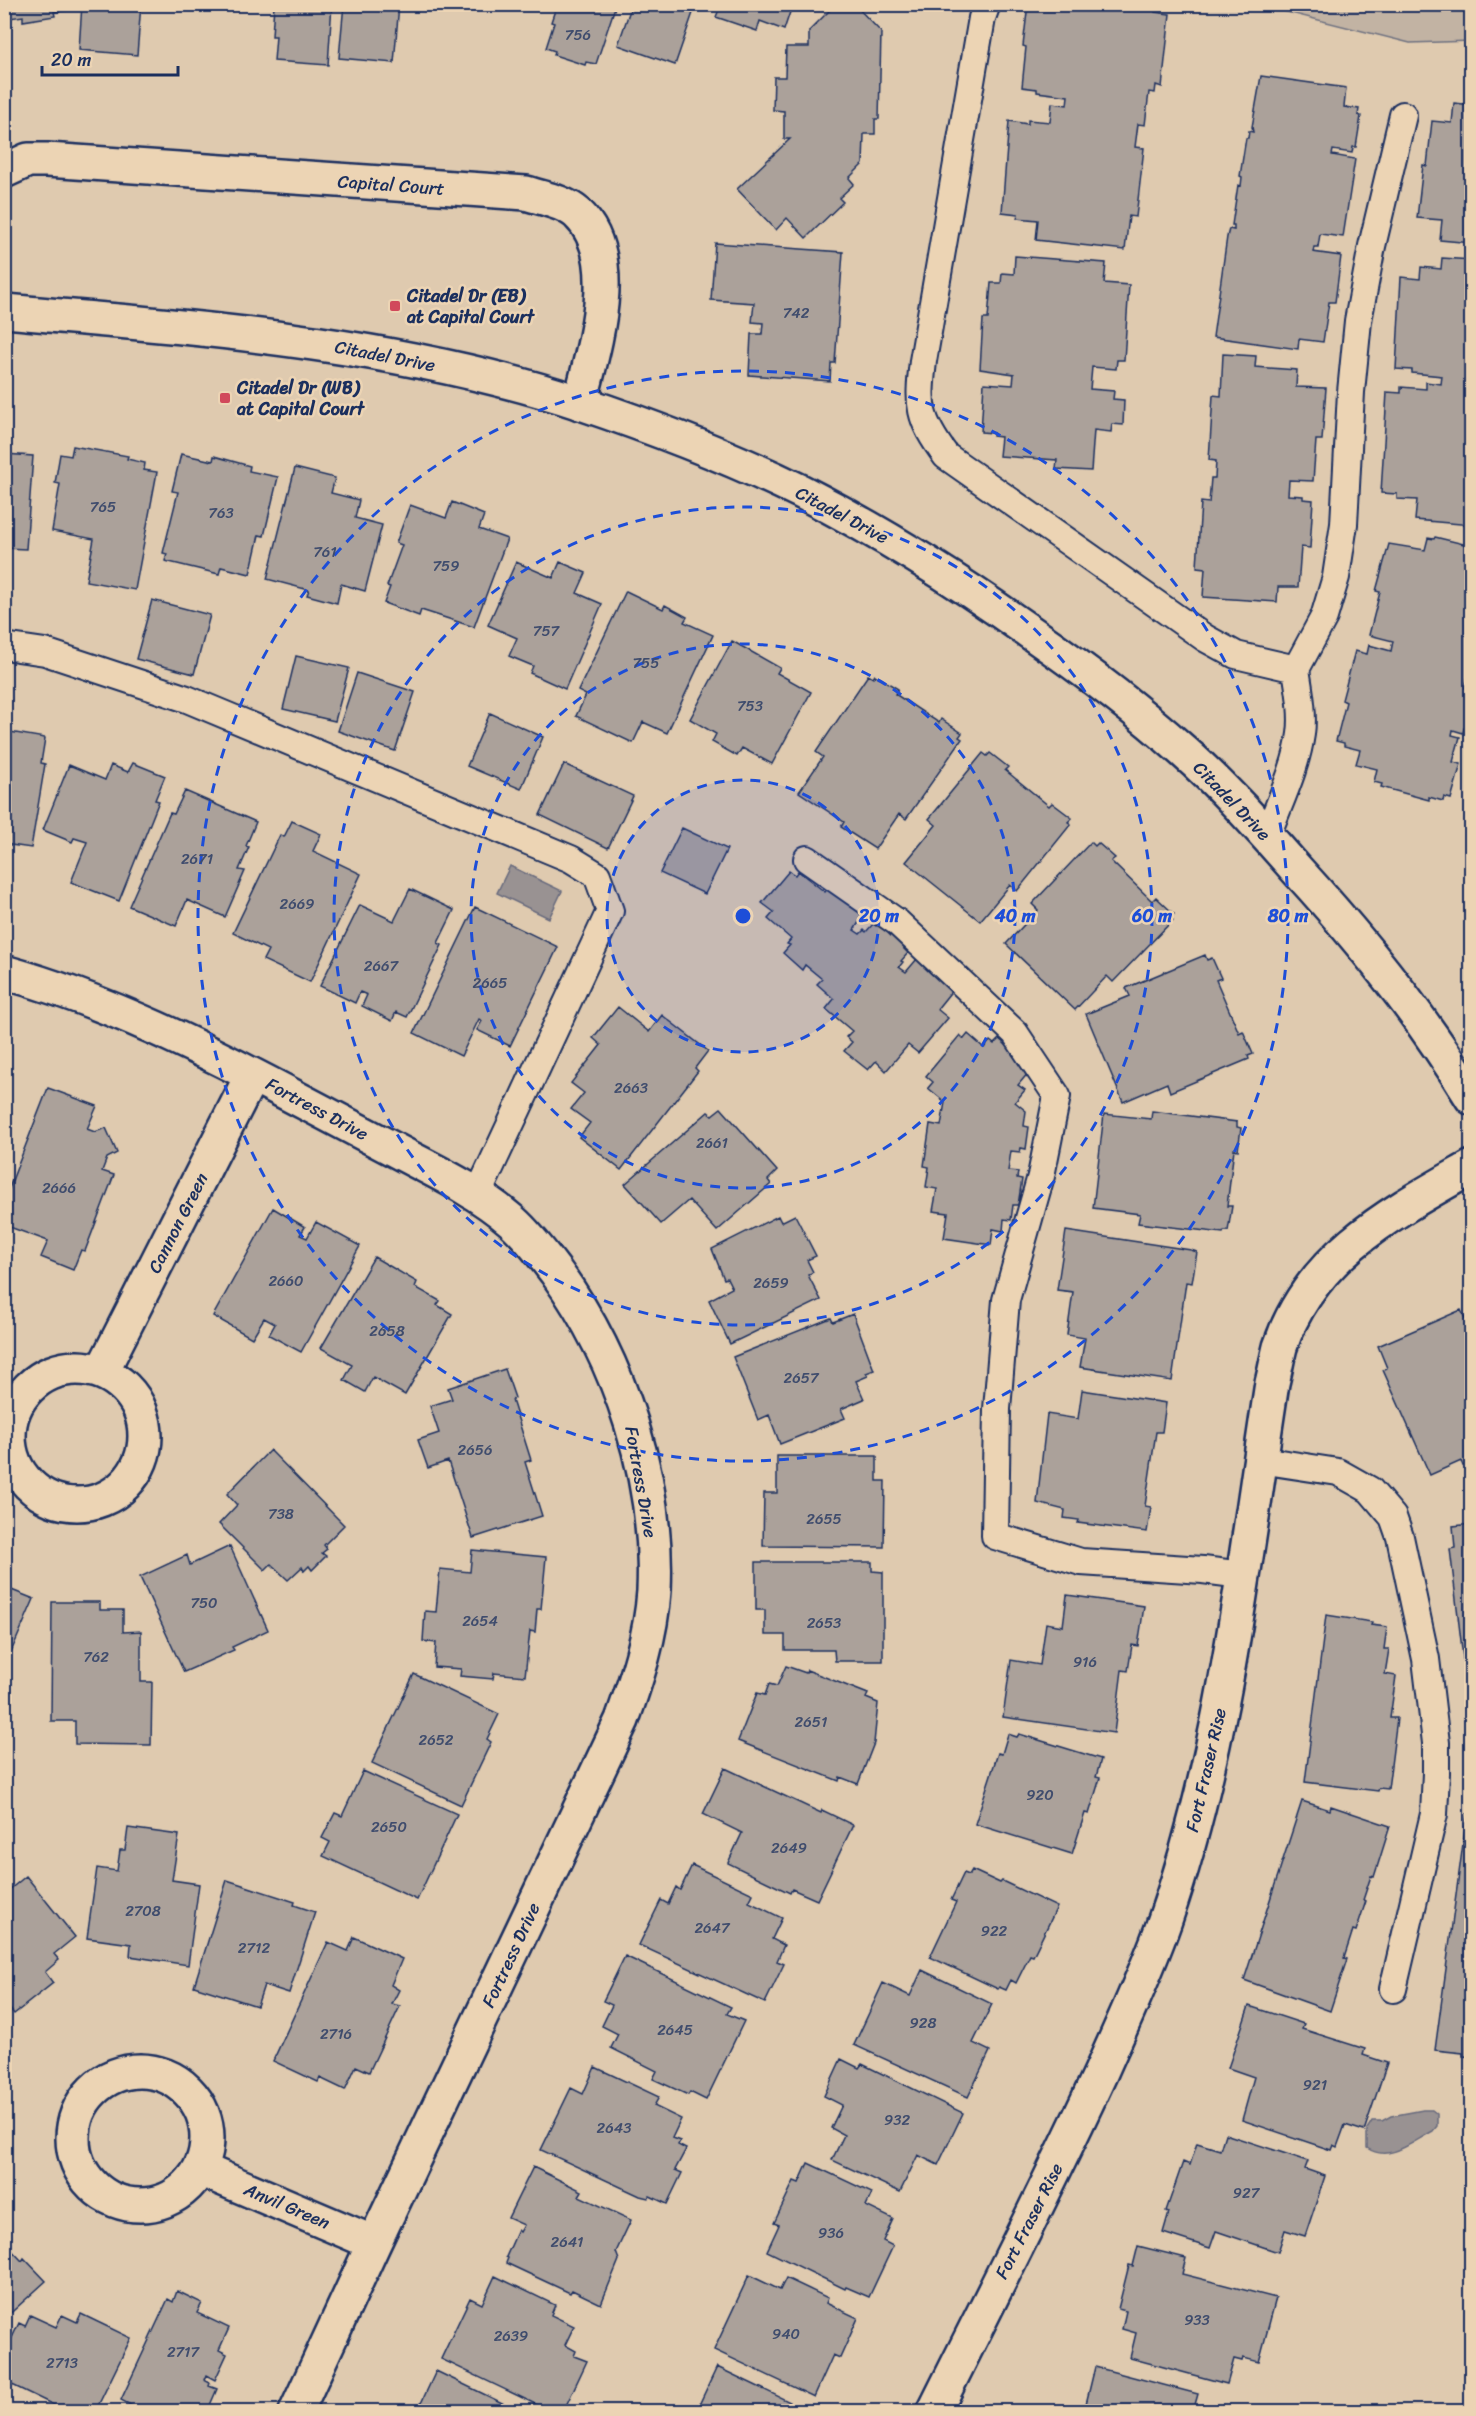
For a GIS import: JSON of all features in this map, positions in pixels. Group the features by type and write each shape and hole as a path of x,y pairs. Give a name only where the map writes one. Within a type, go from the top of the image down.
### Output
{"street":[{"name":"Capital Court","path":"4,171 28,160 47,160 526,193 550,200 575,211 583,219 590,227 599,256 602,289 599,317 580,403"},
{"name":"Citadel Drive","path":"4,311 225,331 333,345 482,376 580,403 704,449 798,490 957,580 1096,679 1186,753 1267,836 1343,919 1446,1055 1472,1098"},
{"name":"Fortress Drive","path":"4,972 82,997 252,1075 478,1194 515,1223 575,1299 631,1419 643,1470 653,1548 654,1591 649,1634 622,1720 296,2412"},
{"name":"Cannon Green","path":"102,1371 252,1075"},
{"name":"Fort Fraser Rise","path":"934,2412 1070,2138 1137,1992 1165,1921 1206,1784 1218,1726 1280,1347 1295,1314 1342,1251 1372,1227 1472,1167"},
{"path":"87,1368 102,1371 130,1394 141,1413 145,1435 142,1456 132,1476 117,1491 98,1501 77,1504 55,1502 36,1491 20,1474 10,1453 9,1429 15,1407 29,1388 48,1375 71,1369 87,1368"},
{"path":"145,2070 166,2076 185,2088 192,2096 206,2125 207,2147 200,2169 187,2187 168,2200 147,2206 124,2204 104,2195 87,2180 76,2161 72,2138 76,2116 86,2097 102,2082 123,2073 145,2070"},
{"name":"Anvil Green","path":"200,2169 374,2243"}],"lane":[{"path":"987,4 982,18 923,361 918,398 928,432 946,456 1205,638 1236,654 1296,669"},
{"path":"1267,836 1293,767 1301,733 1301,702 1296,669 1324,617 1336,577 1344,524 1351,392 1358,321 1372,246 1403,115"},
{"path":"4,646 45,652 187,699 571,859 597,875 610,911 478,1194"},
{"path":"807,859 897,922 1015,1033 1057,1096 1041,1176 1006,1300 997,1409 995,1536 1081,1562 1242,1575"},
{"path":"1260,1460 1338,1472 1370,1490 1393,1517 1400,1537 1426,1659 1436,1743 1436,1773 1434,1814 1393,1989"}],"shaded area":[{"path":"1259,5 1471,5 1471,41 1410,43"},
{"path":"510,866 562,891 549,918 497,893"},
{"path":"1432,2110 1437,2114 1437,2126 1433,2131 1392,2152 1375,2152 1367,2148 1367,2129 1372,2121 1382,2121 1391,2116"}],"building":[{"path":"8,4 69,4 69,10 54,12 55,16 23,21 23,16 10,18"},
{"path":"82,4 141,4 137,55 79,50"},
{"path":"274,4 332,4 328,65 274,61 276,36 272,36"},
{"path":"344,4 399,4 394,63 339,58"},
{"path":"557,4 616,4 596,64 586,62 585,65 554,55 555,51 546,48"},
{"path":"632,4 696,4 675,65 618,45"},
{"path":"712,4 805,4 803,11 792,6 784,30 760,21 757,31 716,17 720,7"},
{"path":"836,4 854,4 881,32 879,119 875,119 875,134 864,134 863,164 849,178 854,184 839,198 843,202 806,238 787,218 776,230 737,189 790,139 784,139 784,111 773,110 774,77 785,77 786,47 809,47 809,31"},
{"path":"1028,4 1156,4 1155,12 1170,14 1162,87 1156,85 1155,93 1149,92 1145,125 1138,124 1135,147 1144,148 1136,217 1129,216 1125,250 1036,240 1038,220 1017,218 1018,214 1002,212 1009,121 1028,124 1028,120 1050,122 1052,103 1067,105 1068,96 1037,92 1037,89 1022,87 1026,47 1023,46"},
{"path":"1261,76 1346,88 1344,107 1359,109 1358,115 1361,116 1356,147 1353,147 1352,153 1333,150 1332,155 1355,159 1343,237 1320,234 1318,247 1314,247 1313,252 1341,256 1335,302 1329,302 1323,342 1299,339 1298,349 1213,337 1227,237 1229,229 1234,230 1234,225 1232,225 1238,185 1241,186 1242,177 1240,176 1246,138 1248,138 1249,131 1253,132"},
{"path":"1454,103 1472,105 1472,243 1440,240 1442,220 1417,218 1423,165 1427,166 1432,121 1452,123"},
{"path":"715,243 843,252 835,363 831,363 830,381 749,375 751,334 762,334 763,323 752,322 754,303 711,300"},
{"path":"1015,256 1106,263 1104,283 1129,285 1124,360 1117,360 1116,369 1092,367 1090,389 1114,391 1113,399 1124,400 1123,425 1112,424 1111,432 1094,430 1091,471 1056,469 1057,460 999,456 1001,437 993,436 993,433 981,432 984,383 1013,385 1014,374 980,369 983,319 988,319 991,283 1001,283 1002,273 1014,274"},
{"path":"1442,258 1472,260 1472,525 1415,520 1417,500 1397,499 1397,494 1381,493 1387,392 1401,393 1401,387 1426,389 1426,382 1441,384 1442,376 1396,369 1401,277 1420,279 1421,267 1441,269"},
{"path":"1223,354 1256,356 1255,367 1297,370 1296,387 1326,388 1322,440 1316,440 1313,481 1289,480 1288,495 1303,496 1303,499 1313,500 1310,548 1301,547 1298,587 1278,587 1277,602 1203,597 1205,568 1197,567 1201,502 1209,503 1211,478 1215,478 1216,461 1209,460 1213,395 1221,396"},
{"path":"4,445 5,454 33,456 26,549 4,548"},
{"path":"73,446 128,456 127,459 145,463 144,470 157,472 135,590 86,581 94,539 52,531 60,484 55,483 60,454 71,456"},
{"path":"181,454 213,461 214,456 250,466 249,471 278,477 264,536 259,535 250,574 221,567 219,574 165,561 167,554 163,553 178,492 172,491"},
{"path":"295,468 335,478 331,493 359,500 355,518 382,525 365,591 341,584 337,603 307,595 309,590 267,579"},
{"path":"452,502 484,515 479,529 507,539 474,627 421,610 419,616 384,603 390,587 387,586 402,545 396,543 410,505 446,518"},
{"path":"1435,537 1472,546 1472,672 1469,672 1465,688 1472,689 1472,729 1464,728 1463,733 1453,730 1452,735 1460,737 1453,762 1461,764 1451,799 1444,797 1443,801 1429,797 1429,800 1381,787 1382,784 1374,782 1377,769 1356,764 1360,750 1344,746 1344,743 1336,741 1346,702 1342,700 1355,651 1367,654 1369,645 1391,651 1393,641 1369,635 1380,592 1376,591 1389,544 1425,550 1428,538 1434,539"},
{"path":"516,562 553,578 560,562 586,573 577,593 602,604 565,689 530,673 533,666 509,656 517,638 488,625"},
{"path":"626,591 663,609 665,605 687,617 684,622 713,635 667,733 643,722 633,743 576,716 586,695 578,691"},
{"path":"152,600 210,615 194,674 136,659"},
{"path":"732,641 780,668 777,673 811,692 772,764 742,748 737,756 712,742 716,734 690,719"},
{"path":"296,656 349,668 335,721 283,709"},
{"path":"357,673 415,692 395,751 338,731"},
{"path":"868,675 873,678 875,675 898,689 895,694 939,723 941,719 962,733 959,737 962,739 906,819 899,814 875,849 841,827 844,822 799,792 823,757 816,752"},
{"path":"490,713 543,737 521,789 467,766"},
{"path":"4,731 45,738 41,763 45,764 31,848 4,844"},
{"path":"983,753 987,756 990,753 1008,767 1005,770 1049,806 1052,803 1072,818 1068,822 1071,824 1017,891 1010,885 980,921 906,862 936,825 929,819"},
{"path":"133,763 165,776 155,800 159,801 119,901 71,882 87,842 74,838 72,842 43,830 69,765 105,780 111,765 128,772"},
{"path":"564,764 633,796 608,848 540,815"},
{"path":"185,791 256,822 239,870 245,871 225,917 187,900 176,926 129,906 170,813 174,814"},
{"path":"292,821 321,834 313,851 361,874 310,982 263,960 268,950 233,933 280,835 284,837"},
{"path":"682,828 727,849 705,894 660,873"},
{"path":"1091,842 1095,846 1098,843 1115,858 1111,861 1152,901 1156,897 1174,914 1171,918 1173,920 1113,982 1107,976 1075,1010 1006,944 1038,910 1032,904"},
{"path":"789,871 795,875 798,871 825,892 829,887 864,907 860,913 863,916 854,930 860,934 864,930 866,932 873,924 876,926 880,921 908,944 904,949 908,953 899,967 906,972 917,959 953,989 937,1009 948,1018 918,1053 908,1045 886,1071 876,1061 868,1070 844,1051 852,1042 846,1037 852,1031 826,1009 834,999 817,984 822,979 805,965 802,970 783,953 790,945 787,944 791,939 768,919 774,912 762,903"},
{"path":"410,889 454,910 438,943 442,945 407,1017 396,1012 392,1021 362,1006 367,995 360,992 355,1003 320,986 360,905 394,921"},
{"path":"475,907 558,947 510,1046 477,1030 482,1021 479,1019 461,1056 414,1033"},
{"path":"1205,955 1207,960 1212,958 1221,978 1216,980 1239,1033 1243,1031 1253,1054 1248,1056 1249,1059 1170,1092 1167,1083 1123,1102 1086,1014 1130,996 1126,988"},
{"path":"618,1007 649,1032 662,1015 708,1051 695,1068 698,1071 621,1170 579,1137 590,1123 571,1109 584,1093 571,1083 601,1045 593,1038"},
{"path":"968,1034 984,1048 990,1041 994,1044 999,1039 1027,1062 1029,1072 1018,1085 1025,1090 1015,1102 1026,1111 1024,1126 1029,1127 1026,1149 1021,1148 1020,1152 1011,1151 1008,1171 1018,1172 1017,1178 1022,1179 1018,1205 1013,1205 1011,1220 1004,1219 1003,1231 993,1229 991,1245 944,1238 948,1213 933,1211 937,1189 926,1187 929,1167 924,1166 930,1124 941,1126 945,1102 928,1088 933,1082 926,1076 960,1035 964,1039"},
{"path":"48,1088 97,1106 87,1129 95,1132 106,1128 117,1153 107,1158 102,1171 114,1175 85,1251 81,1250 73,1270 41,1257 48,1241 4,1225 4,1201"},
{"path":"721,1108 777,1171 768,1180 771,1184 717,1231 689,1200 661,1224 625,1184 708,1112 712,1115"},
{"path":"1152,1111 1237,1122 1237,1127 1241,1128 1238,1150 1234,1149 1227,1206 1232,1206 1228,1231 1223,1233 1138,1223 1140,1214 1093,1208 1104,1114 1151,1119"},
{"path":"273,1208 305,1227 300,1235 307,1238 316,1222 360,1246 301,1352 269,1335 275,1324 264,1318 252,1338 213,1316"},
{"path":"795,1215 816,1256 807,1260 813,1272 808,1275 821,1300 730,1344 709,1300 732,1288 727,1278 724,1279 712,1249 778,1216 781,1222"},
{"path":"1066,1231 1197,1252 1192,1283 1186,1282 1172,1381 1080,1367 1085,1338 1067,1335 1073,1292 1057,1290"},
{"path":"374,1257 417,1282 415,1287 440,1301 437,1305 452,1314 405,1395 373,1377 365,1392 344,1380 352,1365 321,1348"},
{"path":"1461,1310 1472,1333 1472,1462 1463,1466 1461,1461 1430,1475 1383,1370 1387,1368 1378,1346"},
{"path":"853,1314 874,1370 866,1373 868,1376 856,1381 864,1399 841,1409 845,1418 780,1444 769,1415 758,1420 733,1357 831,1318 833,1322"},
{"path":"505,1369 531,1460 525,1462 542,1516 473,1538 448,1461 428,1468 418,1440 439,1433 430,1406 452,1399 448,1388"},
{"path":"1082,1390 1166,1403 1162,1432 1156,1432 1145,1506 1151,1507 1147,1532 1078,1523 1079,1520 1064,1518 1065,1510 1037,1503 1047,1414 1078,1419"},
{"path":"270,1450 344,1525 324,1545 327,1549 322,1553 326,1556 312,1570 309,1566 304,1571 302,1567 288,1580 271,1564 265,1570 219,1524 237,1505 227,1494"},
{"path":"777,1456 877,1456 877,1481 885,1481 884,1547 763,1546 764,1493 777,1493"},
{"path":"1472,1524 1472,1733 1450,1549 1455,1548 1453,1526"},
{"path":"230,1546 268,1630 232,1647 234,1650 184,1672 140,1577 187,1555 190,1565"},
{"path":"472,1550 546,1557 541,1609 537,1609 535,1632 530,1631 525,1676 494,1673 493,1679 460,1676 461,1669 434,1667 436,1643 423,1641 425,1611 436,1612 440,1569 470,1572"},
{"path":"756,1562 872,1562 872,1571 883,1572 883,1661 835,1661 834,1650 785,1650 785,1635 765,1635 765,1610 756,1610"},
{"path":"4,1587 34,1599 4,1668"},
{"path":"1067,1595 1144,1606 1138,1646 1132,1645 1128,1671 1122,1670 1114,1733 1003,1717 1011,1660 1040,1665 1046,1623 1063,1626"},
{"path":"52,1602 100,1602 100,1610 123,1610 123,1632 141,1631 141,1682 152,1682 151,1745 75,1744 75,1721 51,1721"},
{"path":"1326,1615 1372,1622 1371,1625 1387,1627 1384,1649 1389,1649 1385,1674 1396,1676 1390,1718 1397,1718 1388,1789 1379,1788 1378,1791 1305,1782"},
{"path":"786,1666 806,1673 807,1670 868,1694 866,1698 878,1703 874,1743 858,1784 840,1777 839,1781 738,1741 757,1693 765,1695 769,1684 777,1686"},
{"path":"414,1674 499,1714 487,1739 491,1742 461,1805 372,1763"},
{"path":"1008,1734 1017,1737 1019,1734 1101,1759 1096,1777 1100,1778 1089,1814 1085,1813 1072,1854 975,1824 998,1753 1002,1754"},
{"path":"725,1768 821,1813 822,1810 853,1825 817,1900 792,1889 790,1893 728,1863 742,1833 703,1814"},
{"path":"363,1771 457,1814 417,1900 323,1856 330,1842 322,1838 335,1813 342,1816"},
{"path":"1302,1801 1330,1810 1331,1806 1390,1826 1374,1877 1371,1876 1363,1900 1366,1901 1356,1931 1353,1930 1344,1958 1347,1959 1330,2011 1244,1980"},
{"path":"1467,1814 1472,1814 1472,2057 1463,2056 1463,2053 1435,2050"},
{"path":"128,1828 179,1835 172,1880 199,1884 188,1965 130,1956 131,1944 87,1938 97,1868 117,1871 120,1850 125,1850"},
{"path":"692,1865 753,1894 749,1902 782,1918 772,1939 784,1945 777,1961 784,1964 765,2003 639,1945 661,1900 668,1904 676,1887 680,1890"},
{"path":"972,1870 1000,1883 1002,1881 1057,1907 1033,1956 1030,1955 1016,1983 1011,1980 1006,1990 999,1987 998,1989 930,1957 956,1902 951,1900 964,1873 969,1875"},
{"path":"26,1876 75,1937 54,1954 59,1960 45,1972 53,1983 14,2014 4,2002 4,1885 9,1890"},
{"path":"227,1880 295,1902 294,1905 315,1912 289,1993 264,1985 257,2006 194,1986"},
{"path":"354,1937 402,1959 391,1985 399,1990 392,2004 400,2006 369,2072 356,2066 345,2090 320,2078 318,2082 273,2061 328,1942 348,1951"},
{"path":"625,1956 731,2007 727,2014 744,2021 706,2100 690,2092 688,2095 653,2079 657,2071 611,2048 618,2034 602,2026 612,2005 603,2001"},
{"path":"922,1970 992,2004 973,2043 990,2051 968,2097 854,2045 883,1983 910,1996"},
{"path":"1249,2006 1304,2024 1302,2029 1365,2049 1363,2055 1387,2063 1364,2131 1345,2125 1337,2147 1333,2145 1331,2150 1242,2120 1254,2077 1228,2068"},
{"path":"841,2059 859,2068 862,2064 963,2113 938,2165 918,2155 900,2192 832,2160 844,2135 831,2128 842,2105 824,2096"},
{"path":"595,2067 659,2097 654,2106 681,2119 672,2138 680,2141 678,2145 686,2149 675,2170 682,2173 667,2204 650,2196 648,2198 640,2196 541,2150 571,2088 583,2094"},
{"path":"1225,2134 1308,2161 1305,2169 1325,2176 1305,2236 1285,2230 1278,2252 1216,2231 1210,2248 1163,2233 1169,2212 1166,2211 1183,2162 1190,2165 1197,2143 1220,2150"},
{"path":"808,2163 872,2193 866,2206 893,2219 883,2241 893,2246 869,2297 846,2287 845,2289 767,2251 779,2225 774,2223 794,2181 799,2183"},
{"path":"533,2167 582,2191 579,2196 631,2220 616,2252 619,2260 601,2304 572,2290 570,2293 506,2263 508,2258 506,2257 518,2230 520,2232 524,2225 508,2218"},
{"path":"4,2242 22,2261 24,2258 46,2281 4,2319"},
{"path":"1138,2246 1186,2258 1182,2274 1276,2298 1259,2362 1243,2358 1242,2361 1234,2359 1227,2384 1130,2358 1136,2333 1122,2329 1126,2311 1118,2309 1129,2265 1133,2266"},
{"path":"749,2275 780,2290 786,2278 828,2298 826,2303 858,2318 840,2358 833,2355 814,2397 714,2350"},
{"path":"495,2276 555,2305 551,2315 574,2326 565,2345 576,2351 574,2356 587,2361 563,2412 552,2412 441,2359 470,2298 482,2304"},
{"path":"177,2291 202,2303 197,2313 229,2328 219,2350 227,2354 215,2380 206,2375 204,2380 210,2383 209,2386 217,2389 207,2412 136,2412 138,2409 121,2400 168,2299 173,2302"},
{"path":"81,2314 131,2338 95,2412 68,2412 4,2381 4,2342 9,2344 19,2323 25,2326 30,2315 56,2327 62,2315 77,2322"},
{"path":"717,2367 790,2402 785,2412 686,2412 688,2408 694,2410 696,2406 698,2407"},
{"path":"1095,2367 1198,2394 1194,2408 1205,2412 1088,2412 1090,2405 1086,2404"},
{"path":"436,2371 521,2412 417,2412"}],"place":[{"name":"Citadel Dr (EB) at Capital Court","path":"395,306"},
{"name":"Citadel Dr (WB) at Capital Court","path":"225,398"}]}
